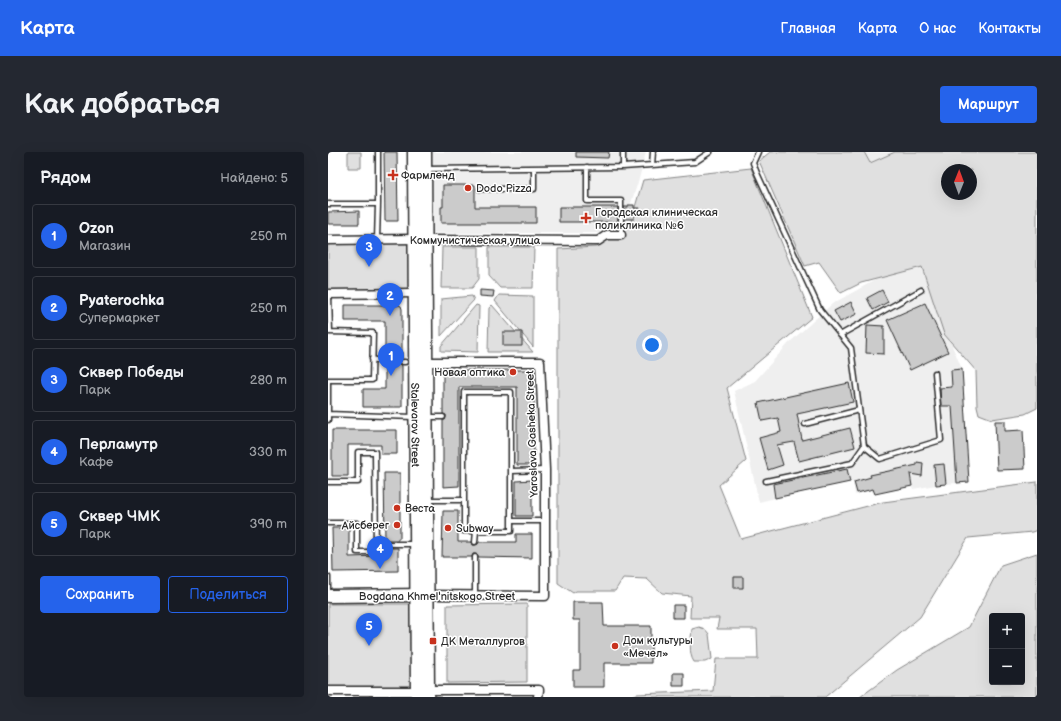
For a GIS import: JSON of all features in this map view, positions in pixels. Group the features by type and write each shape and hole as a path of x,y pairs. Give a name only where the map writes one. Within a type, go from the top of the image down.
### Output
{"main road":[{"name":"Stalevarov Street","path":"414,152 426,362 421,417 416,544 422,595"},
{"name":"Stalevarov Street","path":"422,694 422,595 427,500 415,293 420,240 425,152"},
{"name":"Bogdana Khmel'nitskogo Street","path":"328,596 422,595"}],"street":[{"name":"Коммунистическая улица","path":"328,240 598,241 607,235 621,235"},
{"path":"328,294 415,293"},
{"name":"Yaroslava Gasheka Street","path":"426,362 487,366 540,362 545,470 545,596"},
{"name":"Bogdana Khmel'nitskogo Street","path":"422,595 545,596"},
{"path":"328,691 422,694 538,693"}],"lane":[{"path":"377,240 378,152"},
{"path":"623,152 623,167"},
{"path":"652,165 653,152"},
{"path":"425,169 623,167 695,162 710,152"},
{"path":"758,152 754,163 757,173 820,310 850,348 864,446 880,459 941,440 935,373"},
{"path":"586,167 586,201 621,201 621,235"},
{"path":"480,189 534,190 534,168"},
{"path":"328,204 378,204"},
{"path":"840,334 921,290"},
{"path":"328,294 329,332 373,333 372,380 328,380 328,420"},
{"path":"372,359 385,362"},
{"path":"488,389 511,392 511,530 464,530 464,417 464,392 488,389"},
{"path":"805,424 859,410"},
{"path":"328,414 443,417"},
{"path":"459,417 464,417"},
{"path":"766,481 852,463 864,446"},
{"path":"328,482 358,482 358,452 375,452 376,552 357,552 356,523 328,523"},
{"path":"511,471 545,470"},
{"path":"427,500 464,500"},
{"path":"511,521 546,521"},
{"path":"475,542 476,530"},
{"path":"376,544 416,544"},
{"path":"475,557 475,596"},
{"path":"328,577 328,596"}],"shaded area":[{"path":"348,152 361,152 361,168 348,168"},
{"path":"432,152 646,152 639,179 621,233 433,233"},
{"path":"770,152 864,152 870,163 895,152 1037,152 1037,408 1025,414 992,419 979,414 977,406 976,371 944,334 922,267 861,283 841,293 819,262 805,266 759,161"},
{"path":"864,152 895,152 870,163"},
{"path":"751,168 812,317 727,388 746,461 719,485 741,539 883,502 1037,482 1037,530 1032,532 968,538 920,617 825,697 627,697 637,694 713,691 716,659 758,659 757,629 717,629 719,618 690,618 691,596 662,593 647,579 623,578 615,591 576,591 573,593 558,583 558,249 597,247 630,224 643,180"},
{"path":"410,243 411,290 328,290 328,244"},
{"path":"442,247 479,247 479,279 472,288 441,288"},
{"path":"489,247 534,247 533,288 500,288 489,276"},
{"path":"922,254 953,348 962,369 969,482 913,489 912,486 875,494 871,490 855,495 853,482 850,482 759,502 734,391 755,381 789,343 832,304"},
{"path":"499,295 533,296 533,347 495,301"},
{"path":"472,296 474,300 441,336 441,299"},
{"path":"476,305 479,306 478,352 441,351 441,346"},
{"path":"492,305 533,352 488,352 489,308"},
{"path":"1037,553 1037,697 860,697 897,670 969,627 1001,565"},
{"path":"328,604 411,604 411,687 328,688"},
{"path":"527,604 527,682 447,683 447,605"},
{"path":"699,627 705,629 709,634 712,659 705,662 694,662 691,655 690,646 692,629"}],"building":[{"path":"384,152 397,152 398,221 385,221"},
{"path":"576,152 609,152 608,158 576,157"},
{"path":"443,185 475,185 475,207 536,207 536,223 441,223"},
{"path":"628,205 634,205 634,208 640,208 640,215 634,215 634,219 624,219 624,207 628,207"},
{"path":"559,207 618,207 618,222 559,222"},
{"path":"359,211 359,224 328,224 328,212"},
{"path":"480,290 494,291 493,297 480,296"},
{"path":"882,290 888,302 873,310 867,298"},
{"path":"851,302 857,314 840,322 834,311"},
{"path":"925,303 948,352 910,370 887,320"},
{"path":"345,305 401,306 402,358 399,362 402,366 402,407 363,407 363,389 385,389 385,365 387,365 388,360 385,358 385,321 345,321"},
{"path":"867,325 884,326 884,354 866,353"},
{"path":"503,332 522,332 522,346 503,346"},
{"path":"962,369 969,482 957,483 952,406 941,406 940,388 952,387 951,370"},
{"path":"443,370 534,370 534,465 517,465 517,387 459,387 459,486 443,487 443,420 445,420 446,415 443,414"},
{"path":"849,383 853,402 797,414 802,440 850,428 855,447 799,461 794,442 777,445 783,465 768,470 759,438 781,432 778,418 762,421 758,403"},
{"path":"995,421 1005,421 1005,431 1023,430 1025,469 997,470"},
{"path":"332,430 397,430 397,454 381,454 381,445 348,445 348,476 332,476"},
{"path":"917,462 923,463 922,476 910,474 912,486 875,494 873,489 857,493 854,482 871,477 870,475 917,465"},
{"path":"944,464 946,484 936,485 934,465"},
{"path":"847,469 850,482 775,498 773,484"},
{"path":"384,473 400,473 400,538 398,538 398,540 385,540"},
{"path":"532,480 532,516 516,516 516,481"},
{"path":"443,511 458,511 458,542 472,542 473,545 475,545 479,542 516,542 516,534 532,534 532,558 478,557 478,555 475,554 473,554 472,557 442,557"},
{"path":"332,528 349,528 349,557 380,556 380,548 398,548 398,571 333,572"},
{"path":"734,577 743,577 743,588 734,588"},
{"name":"Дом культуры «Мечел»","path":"573,602 603,602 604,626 651,626 651,663 604,663 604,687 573,687 573,670 580,670 580,620 573,620"},
{"path":"673,605 684,605 684,618 673,618"},
{"path":"673,673 684,673 684,686 673,686"}],"place":[{"name":"Фармленд","path":"393,175"},
{"name":"Dodo Pizza","path":"468,188"},
{"name":"Городская клиническая поликлиника №6","path":"586,218"},
{"name":"Сквер Победы","path":"369,267"},
{"name":"Pyaterochka","path":"390,316"},
{"name":"Новая оптика","path":"513,372"},
{"name":"Ozon","path":"391,376"},
{"name":"Веста","path":"397,508"},
{"name":"Айсберег","path":"397,525"},
{"name":"Subway","path":"448,528"},
{"name":"Перламутр","path":"380,569"},
{"name":"ДК Металлургов","path":"433,641"},
{"name":"Сквер ЧМК","path":"369,646"},
{"name":"Дом культуры «Мечел»","path":"615,646"}]}
